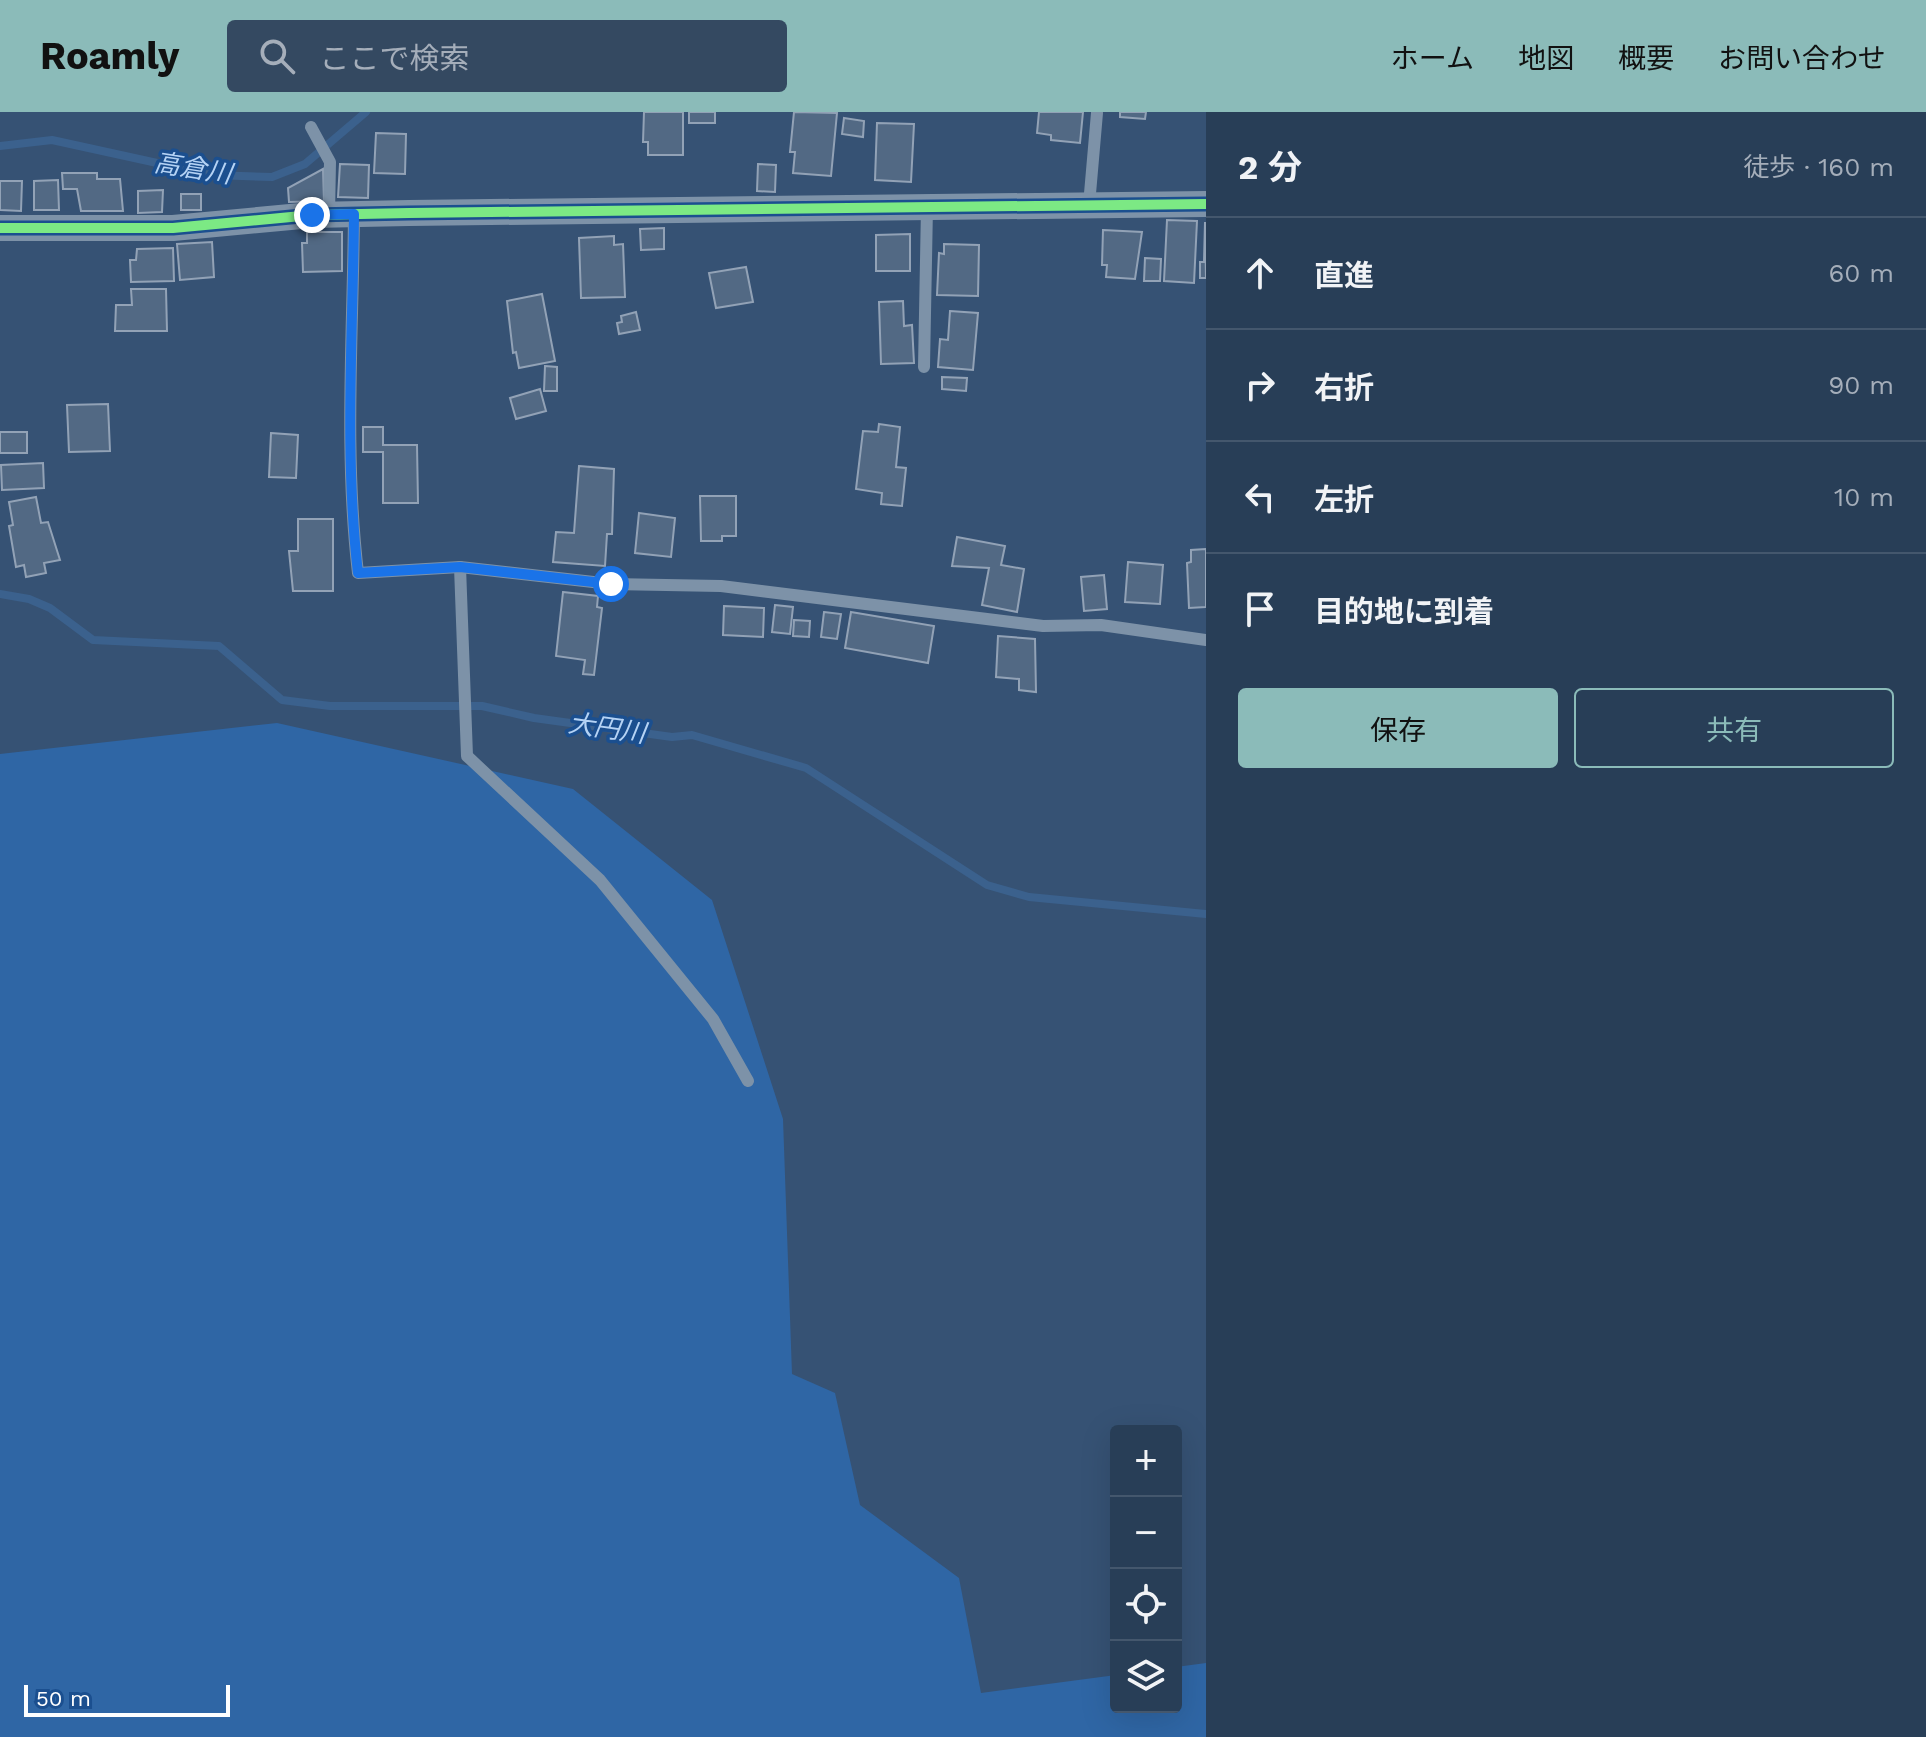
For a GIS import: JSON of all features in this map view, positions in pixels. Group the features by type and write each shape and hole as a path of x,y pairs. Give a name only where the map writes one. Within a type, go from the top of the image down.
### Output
{"street":[{"path":"0,228 173,228 342,214 1206,204"}],"lane":[{"path":"1089,205 1097,113"},
{"path":"311,127 330,162 342,214 351,509 358,573 460,567 611,584 721,586 1043,626 1101,625 1206,640"},
{"path":"924,367 927,207"},
{"path":"460,567 467,756 600,880 713,1019 748,1081"}],"shaded area":[{"path":"277,723 573,789 712,900 783,1119 792,1374 835,1393 860,1505 959,1578 981,1693 1110,1676 1110,1713 1182,1713 1182,1666 1206,1663 1206,1737 0,1737 0,754"}],"building":[{"path":"644,112 683,112 683,155 648,155 648,142 643,142"},
{"path":"689,112 715,112 715,123 689,123"},
{"path":"794,112 837,113 831,176 793,173 795,152 790,152"},
{"path":"1039,112 1083,112 1080,143 1051,140 1051,135 1037,133"},
{"path":"1120,112 1146,112 1145,119 1120,117"},
{"path":"844,118 864,121 863,137 842,134"},
{"path":"877,123 914,124 911,182 875,180"},
{"path":"376,133 406,134 405,174 374,173"},
{"path":"340,164 369,165 368,198 338,197"},
{"path":"758,164 776,165 775,192 757,191"},
{"path":"323,169 324,201 289,202 288,188"},
{"path":"62,173 97,173 97,179 120,179 123,211 81,211 77,189 63,189"},
{"path":"58,180 59,210 34,210 34,181"},
{"path":"0,181 22,181 21,211 0,210"},
{"path":"163,190 162,212 138,213 138,191"},
{"path":"181,194 201,194 201,210 181,210"},
{"path":"1167,220 1197,221 1194,283 1164,281"},
{"path":"1205,222 1206,278 1200,278 1200,262 1204,262"},
{"path":"664,228 664,249 641,250 640,229"},
{"path":"1103,230 1142,232 1135,279 1106,277 1107,265 1102,265"},
{"path":"307,232 342,232 342,271 303,272 302,243 307,243"},
{"path":"910,234 910,271 876,271 876,235"},
{"path":"614,236 614,245 623,244 625,297 581,298 579,238"},
{"path":"212,242 214,277 180,280 177,244"},
{"path":"944,244 979,245 978,296 937,295 939,253 944,254"},
{"path":"173,248 174,281 131,282 130,260 136,260 137,249"},
{"path":"1145,258 1161,259 1160,281 1144,281"},
{"path":"746,267 753,302 716,308 709,273"},
{"path":"131,289 166,289 167,331 115,331 116,305 132,305"},
{"path":"542,294 555,361 519,368 516,352 513,353 507,301"},
{"path":"903,301 904,326 912,325 914,363 881,364 879,302"},
{"path":"950,311 978,313 973,370 938,367 940,339 948,340"},
{"path":"636,312 640,330 619,334 617,323 622,322 621,316"},
{"path":"545,366 557,367 557,391 544,391"},
{"path":"942,377 967,378 966,391 942,389"},
{"path":"540,389 546,411 516,419 510,398"},
{"path":"108,404 110,451 69,452 67,405"},
{"path":"879,424 900,427 896,467 906,468 902,506 881,504 882,493 856,489 863,431 878,432"},
{"path":"363,427 383,427 383,445 417,445 418,503 383,503 383,452 363,452"},
{"path":"0,432 27,432 27,453 0,453"},
{"path":"271,433 298,435 296,478 269,477"},
{"path":"43,463 44,488 2,490 1,465"},
{"path":"579,466 614,469 612,534 607,534 605,566 553,562 556,532 574,533"},
{"path":"700,496 736,496 736,536 722,536 722,541 701,541"},
{"path":"36,497 41,523 48,522 60,560 44,563 46,573 26,577 24,565 16,567 9,526 13,525 9,502"},
{"path":"639,513 675,518 671,557 635,553"},
{"path":"298,519 333,519 333,591 293,591 289,551 298,551"},
{"path":"957,537 1005,546 1001,565 1024,569 1017,612 982,605 989,568 952,566"},
{"path":"1206,549 1206,607 1189,608 1187,563 1191,562 1191,550"},
{"path":"1128,562 1163,565 1160,604 1125,602"},
{"path":"1104,575 1107,609 1084,611 1081,577"},
{"path":"563,592 598,596 597,607 602,608 594,675 583,674 585,660 556,656"},
{"path":"775,605 793,607 790,634 772,632"},
{"path":"724,606 764,608 763,637 723,635"},
{"path":"824,612 841,614 837,639 821,637"},
{"path":"851,612 934,626 928,663 845,648"},
{"path":"794,620 810,621 809,637 793,636"},
{"path":"998,636 1035,639 1036,692 1019,690 1019,679 996,677"}],"waterway":[{"name":"高倉川","path":"0,146 52,140 212,175 272,177 305,164 366,112"},
{"name":"大円川","path":"0,594 29,599 50,608 93,640 219,646 282,700 330,706 482,706 534,718 672,737 692,735 806,768 987,885 1029,897 1206,914"}],"cycle path":[{"path":"0,228 173,228 312,215 409,213 1206,204"}],"route":[{"path":"312,215 354,214 348,423 351,509 358,573 460,567 611,584"}]}
